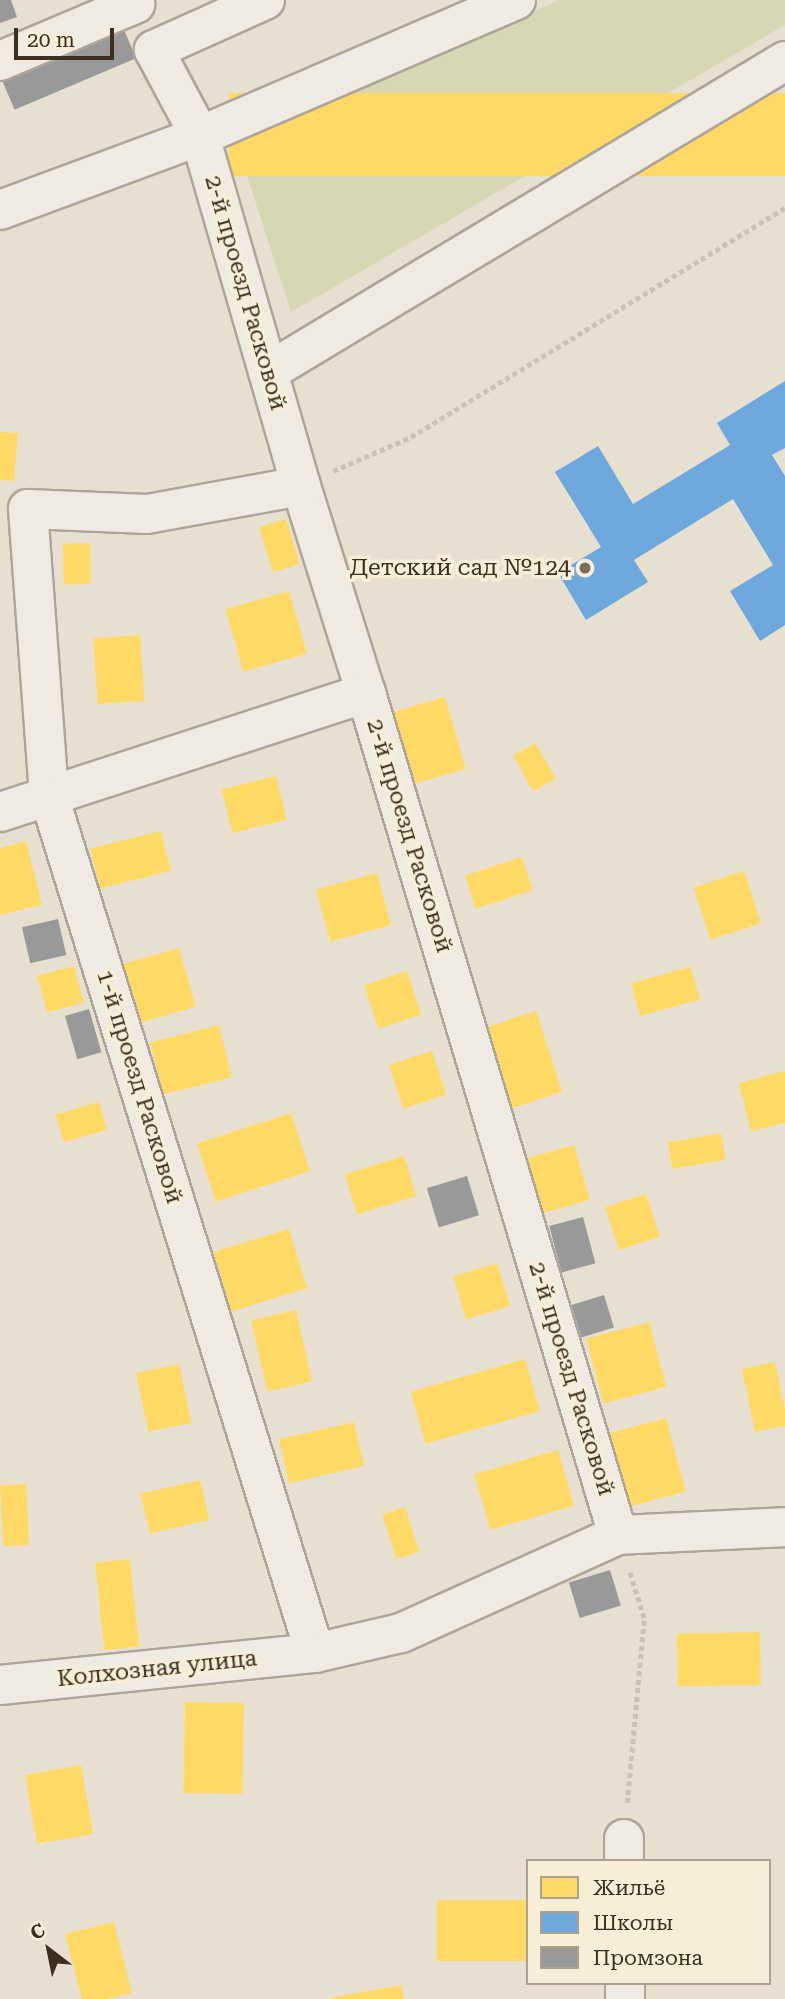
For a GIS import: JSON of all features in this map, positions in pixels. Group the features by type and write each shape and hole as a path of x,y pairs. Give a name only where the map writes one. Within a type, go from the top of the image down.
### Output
{"street":[{"path":"154,50 265,0"},
{"path":"0,210 200,136 516,0"},
{"path":"0,61 135,2"},
{"name":"2-й проезд Расковой","path":"135,2 154,50 200,136 301,486 366,693 618,1535"},
{"path":"268,372 785,61"},
{"name":"1-й проезд Расковой","path":"301,486 148,514 28,509 49,796 315,1653"},
{"path":"0,812 366,693"},
{"path":"618,1535 785,1527"},
{"name":"Колхозная улица","path":"0,1685 315,1653 401,1633 618,1535"}],"path":[{"path":"301,486 411,437 785,208"},
{"path":"618,1535 644,1618 624,1850"}],"green space":[{"path":"559,0 785,0 785,25 291,312 237,145"}],"building: Жильё":[{"path":"229,93 785,93 785,176 229,176"},
{"path":"0,432 18,433 14,481 0,480"},
{"path":"286,519 300,564 273,572 259,527"},
{"path":"63,543 90,543 91,584 64,584"},
{"path":"289,591 307,653 243,672 226,609"},
{"path":"140,635 145,701 98,704 93,638"},
{"path":"445,697 466,769 413,784 392,712"},
{"path":"536,743 556,779 533,791 513,756"},
{"path":"276,776 287,820 233,833 222,790"},
{"path":"161,831 171,871 100,888 90,849"},
{"path":"26,841 42,905 0,915 0,848"},
{"path":"522,857 533,890 476,909 465,876"},
{"path":"744,871 761,923 711,940 694,887"},
{"path":"377,873 391,925 330,941 316,889"},
{"path":"179,948 196,1007 139,1023 122,964"},
{"path":"74,966 84,1003 47,1013 37,976"},
{"path":"691,967 700,1000 640,1016 631,983"},
{"path":"407,971 421,1015 378,1029 364,985"},
{"path":"536,1011 562,1092 512,1108 486,1027"},
{"path":"219,1025 232,1077 163,1095 150,1042"},
{"path":"432,1051 446,1095 403,1109 389,1065"},
{"path":"785,1071 785,1123 751,1131 739,1083"},
{"path":"99,1102 107,1130 64,1142 56,1114"},
{"path":"291,1113 310,1171 216,1202 197,1144"},
{"path":"721,1133 726,1160 673,1169 668,1142"},
{"path":"574,1145 590,1200 543,1213 527,1159"},
{"path":"404,1156 416,1196 357,1214 345,1174"},
{"path":"646,1194 660,1237 619,1250 605,1207"},
{"path":"289,1229 307,1288 232,1311 213,1252"},
{"path":"497,1263 510,1306 466,1319 453,1276"},
{"path":"296,1310 312,1381 268,1391 251,1320"},
{"path":"649,1322 666,1387 604,1404 586,1339"},
{"path":"525,1359 540,1411 425,1444 411,1392"},
{"path":"775,1362 785,1410 785,1426 755,1432 742,1369"},
{"path":"179,1364 191,1423 148,1432 136,1373"},
{"path":"666,1418 686,1491 630,1506 610,1433"},
{"path":"354,1422 364,1466 289,1483 279,1439"},
{"path":"558,1450 574,1506 490,1530 474,1474"},
{"path":"200,1480 209,1520 150,1534 141,1494"},
{"path":"26,1484 29,1545 3,1546 0,1485"},
{"path":"405,1507 420,1552 397,1559 382,1514"},
{"path":"130,1559 139,1647 104,1650 95,1563"},
{"path":"760,1632 761,1685 678,1686 677,1633"},
{"path":"185,1702 244,1703 242,1794 183,1793"},
{"path":"81,1765 93,1834 37,1844 25,1775"},
{"path":"437,1900 526,1900 526,1961 437,1961"},
{"path":"114,1922 132,1993 107,1999 82,1999 65,1934"},
{"path":"401,1985 404,1999 331,1999 331,1998"}],"building: Школы":[{"path":"785,381 785,448 772,455 785,476 785,625 760,641 730,591 773,565 733,499 634,560 648,582 586,620 558,573 601,547 555,472 598,446 633,504 730,445 717,423"}],"building: Промзона":[{"path":"0,0 11,0 17,17 0,23"},
{"path":"122,25 136,58 15,110 0,77"},
{"path":"58,919 66,955 30,963 22,927"},
{"path":"89,1009 101,1052 77,1059 65,1016"},
{"path":"467,1176 479,1215 439,1227 427,1188"},
{"path":"583,1217 595,1263 562,1272 549,1226"},
{"path":"604,1295 614,1328 581,1337 571,1305"},
{"path":"610,1570 621,1605 580,1618 569,1583"}],"place":[{"name":"Детский сад №124","path":"585,568"}]}
